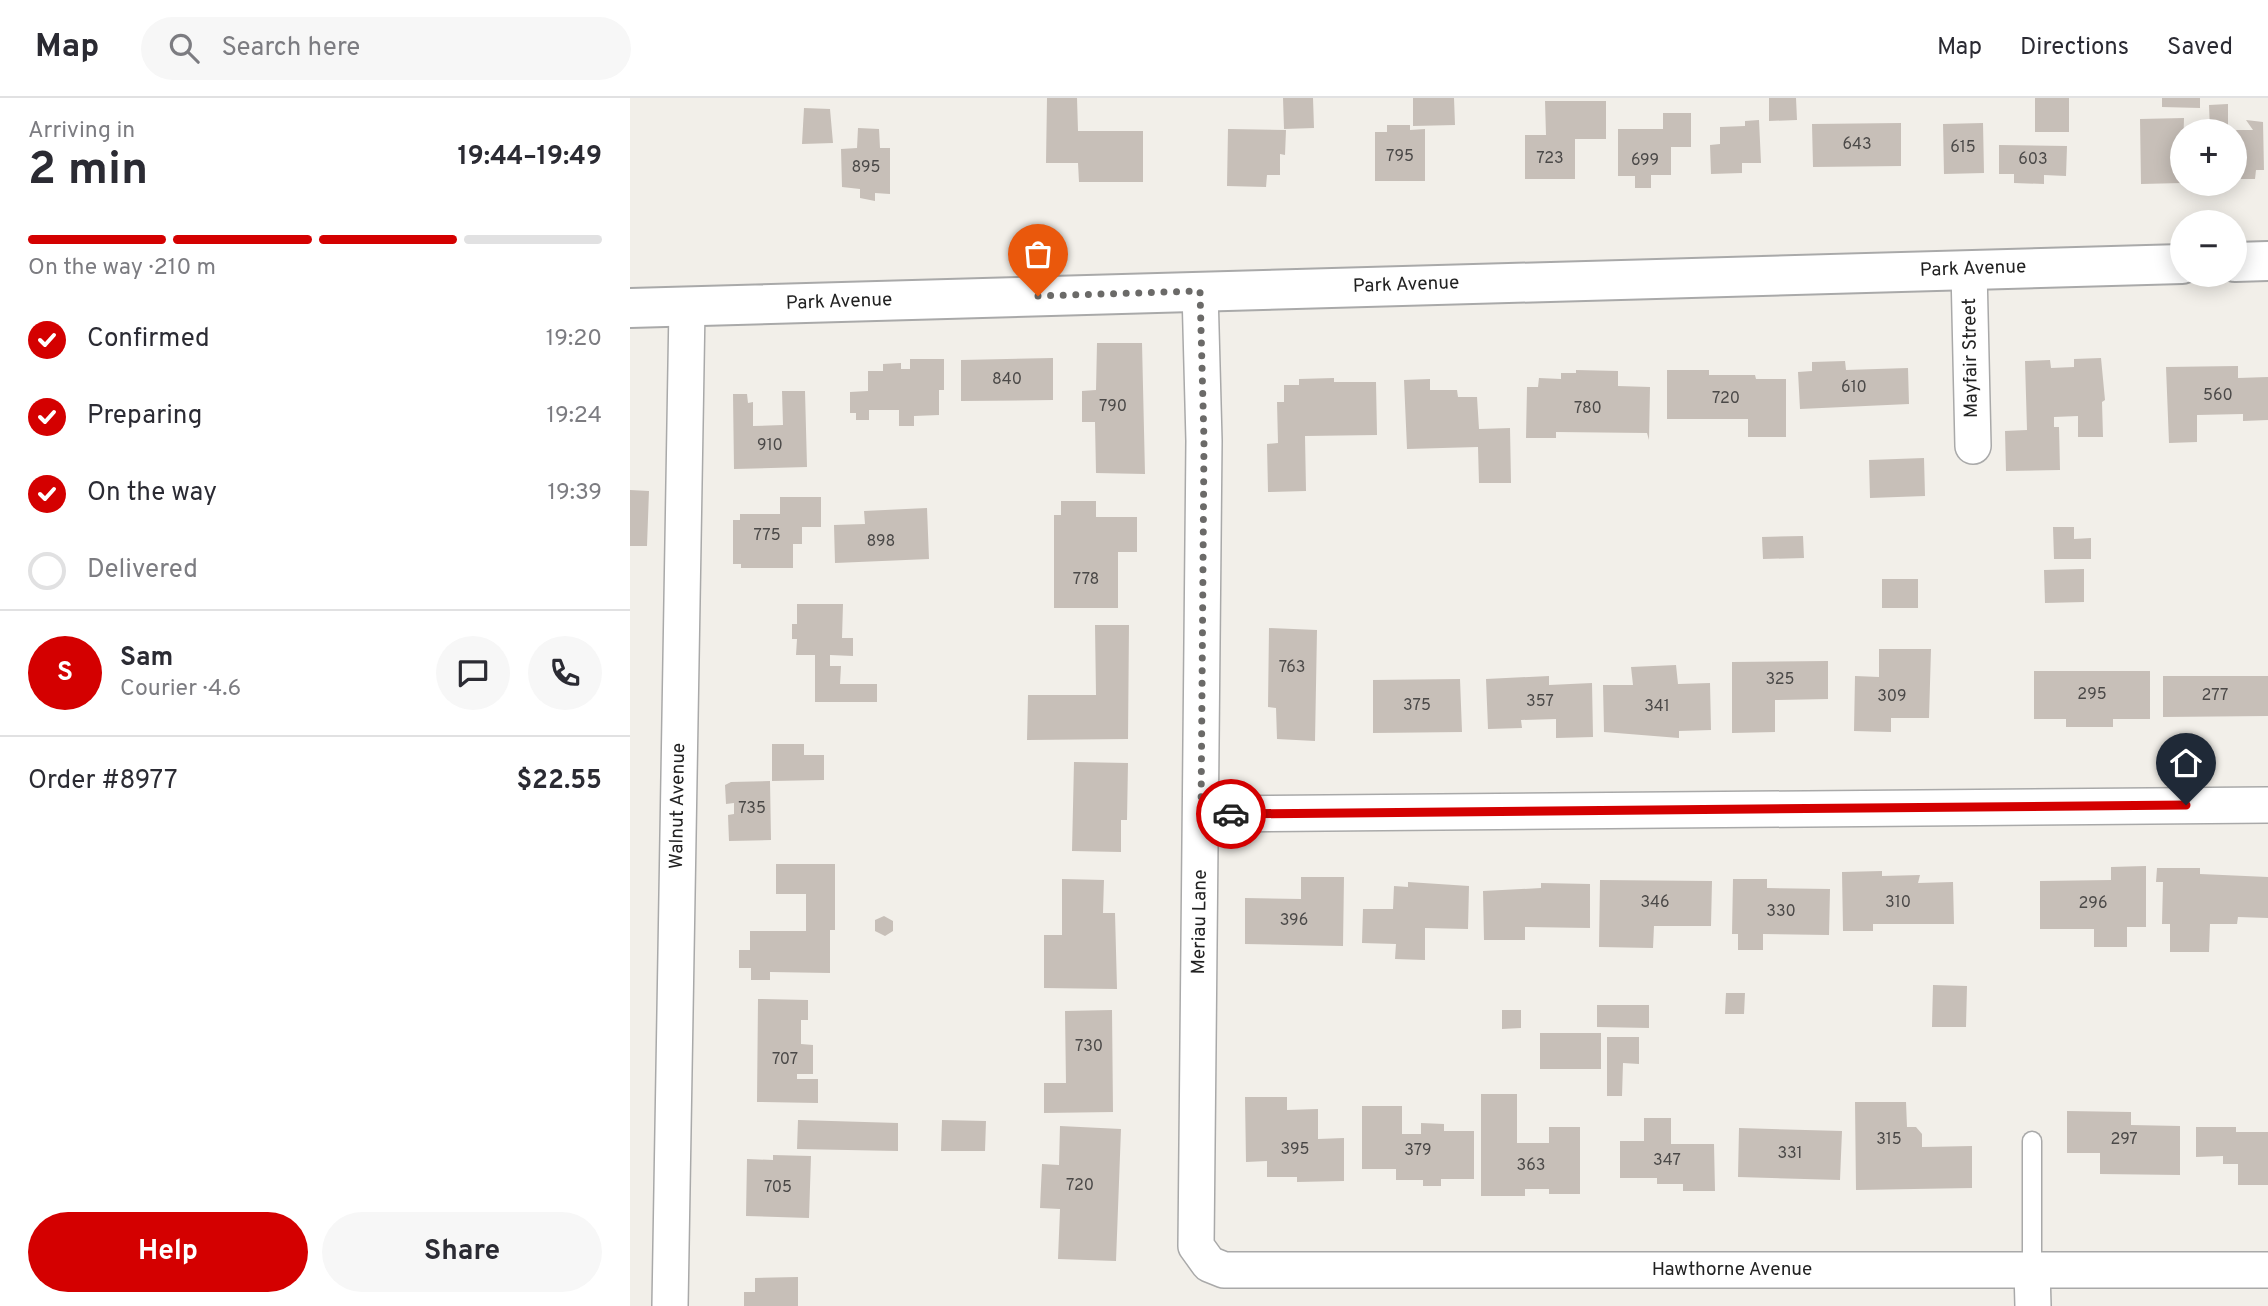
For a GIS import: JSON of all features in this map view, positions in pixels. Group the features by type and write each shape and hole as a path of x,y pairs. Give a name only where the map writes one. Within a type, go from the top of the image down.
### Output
{"street":[{"path":"2247,262 2268,261"},
{"name":"Park Avenue","path":"630,308 2170,264"},
{"name":"Mayfair Street","path":"1969,270 1973,446"},
{"name":"Meriau Lane","path":"1200,291 1204,441 1196,1246 1201,1256"},
{"name":"Walnut Avenue","path":"670,1306 687,307"},
{"path":"1201,814 2268,804"},
{"name":"Hawthorne Avenue","path":"1201,1256 1215,1268 1224,1270 2268,1270"},
{"path":"2032,1270 2033,1306"}],"lane":[{"path":"2032,1141 2032,1270"}],"building":[{"path":"1047,98 1077,98 1078,131 1143,131 1143,182 1079,182 1078,163 1046,163"},
{"path":"1283,98 1313,98 1314,128 1284,129"},
{"path":"1413,98 1454,98 1455,125 1413,126"},
{"path":"1769,98 1796,98 1797,120 1769,121"},
{"path":"2035,98 2069,98 2069,132 2035,132"},
{"path":"2162,98 2200,98 2200,108 2162,107"},
{"path":"1545,101 1606,101 1606,139 1575,139 1575,179 1525,179 1525,135 1546,135"},
{"path":"2228,104 2228,119 2210,119 2209,105"},
{"path":"804,108 830,109 833,143 802,144"},
{"path":"1663,113 1691,113 1691,147 1671,147 1671,175 1651,175 1651,188 1635,188 1635,176 1618,176 1618,129 1663,129"},
{"path":"2184,118 2170,119 2170,183 2141,184 2140,119"},
{"path":"1759,120 1761,163 1742,163 1742,173 1711,174 1710,145 1720,144 1720,127 1745,126 1745,121"},
{"path":"2247,120 2263,122 2264,170 2256,170 2255,179 2247,179 2247,130 2253,130"},
{"path":"1901,123 1901,166 1813,167 1812,124"},
{"path":"1983,123 1984,173 1944,174 1943,124"},
{"path":"1387,125 1410,125 1410,130 1425,129 1425,181 1375,181 1375,132 1387,132"},
{"path":"858,128 879,129 880,148 890,148 890,194 875,193 875,201 860,198 860,189 842,187 841,149 857,148"},
{"path":"1228,129 1286,130 1285,155 1280,154 1280,175 1267,175 1266,187 1227,186"},
{"path":"1999,145 2067,146 2066,176 2044,175 2044,184 2014,183 2014,174 1999,174"},
{"path":"1097,343 1142,343 1145,474 1096,473 1095,422 1082,422 1082,391 1096,390"},
{"path":"1053,358 1053,400 961,401 961,360"},
{"path":"2101,358 2105,400 2102,402 2103,437 2078,437 2078,416 2054,417 2054,427 2059,427 2060,470 2006,471 2005,431 2027,430 2025,361 2050,360 2051,368 2074,367 2074,359"},
{"path":"910,359 944,359 944,390 939,390 939,415 914,416 914,426 899,426 899,410 869,410 869,420 856,420 856,413 850,413 850,392 868,391 868,371 883,371 883,364 901,363 901,369 910,369"},
{"path":"1845,361 1846,370 1908,368 1909,404 1800,409 1798,372 1812,371 1812,362"},
{"path":"2238,366 2238,378 2268,377 2268,420 2243,421 2243,414 2197,415 2197,442 2169,443 2166,367"},
{"path":"1576,370 1618,371 1618,386 1650,387 1649,440 1647,433 1556,432 1556,438 1526,438 1527,387 1538,387 1539,378 1561,379 1561,373 1576,373"},
{"path":"1667,370 1709,370 1709,375 1755,375 1756,379 1786,379 1786,437 1748,437 1748,419 1667,419"},
{"path":"1334,378 1334,382 1376,382 1377,435 1305,436 1306,491 1268,492 1267,444 1278,443 1277,402 1284,402 1284,385 1299,385 1299,379"},
{"path":"1430,379 1430,390 1457,390 1458,397 1477,397 1479,429 1510,428 1511,483 1479,483 1478,447 1407,449 1404,380"},
{"path":"782,391 805,391 807,467 734,469 733,394 747,394 748,403 753,402 753,426 783,425"},
{"path":"1924,458 1925,496 1870,498 1869,460"},
{"path":"630,490 649,491 647,546 630,546"},
{"path":"780,497 821,497 821,527 802,527 802,544 793,544 793,568 741,568 741,564 733,564 733,520 740,520 740,514 780,514"},
{"path":"1061,501 1096,501 1096,517 1137,517 1137,552 1118,552 1118,608 1054,608 1054,515 1061,515"},
{"path":"927,508 929,559 835,563 834,525 865,524 864,511"},
{"path":"2053,527 2074,527 2074,539 2091,538 2091,559 2054,559"},
{"path":"1803,536 1804,558 1763,559 1762,537"},
{"path":"2084,569 2084,602 2045,603 2044,570"},
{"path":"1882,579 1918,579 1918,608 1882,608"},
{"path":"797,604 843,604 842,638 853,638 853,656 830,655 830,666 841,666 840,684 877,684 877,702 815,702 815,655 796,655 797,639 792,639 792,624 797,624"},
{"path":"1095,625 1129,625 1128,739 1027,740 1028,695 1096,695"},
{"path":"1269,628 1317,630 1315,741 1277,739 1276,708 1268,707"},
{"path":"1879,649 1931,649 1929,718 1891,718 1891,732 1854,731 1855,676 1879,677"},
{"path":"1828,661 1828,699 1775,700 1775,732 1732,733 1732,662"},
{"path":"1676,665 1678,684 1710,683 1711,730 1679,731 1679,738 1604,732 1603,685 1633,685 1631,667"},
{"path":"2034,671 2150,671 2150,719 2113,719 2113,727 2066,727 2066,719 2034,719"},
{"path":"1549,676 1549,685 1592,683 1593,737 1556,738 1556,719 1521,720 1522,728 1488,729 1486,679"},
{"path":"2163,676 2268,676 2268,716 2163,717"},
{"path":"1460,679 1462,732 1373,733 1373,680"},
{"path":"772,744 804,744 804,755 824,755 824,780 772,781"},
{"path":"1074,762 1128,763 1127,820 1121,820 1121,852 1072,851"},
{"path":"770,781 771,840 729,841 728,815 734,814 734,803 726,804 725,785 731,782"},
{"path":"776,864 835,864 835,930 830,930 830,973 770,972 770,980 751,980 751,968 739,968 739,950 750,950 750,931 806,931 806,894 776,894"},
{"path":"2146,866 2146,927 2127,927 2127,947 2094,947 2094,929 2040,929 2040,881 2111,880 2111,867"},
{"path":"2157,868 2200,868 2200,874 2268,877 2268,918 2238,917 2237,924 2210,924 2209,952 2170,952 2170,924 2162,924 2163,882 2156,882"},
{"path":"1882,871 1882,876 1920,875 1918,883 1953,882 1954,924 1873,924 1873,931 1843,931 1842,872"},
{"path":"1301,877 1344,877 1343,946 1245,944 1245,898 1301,899"},
{"path":"1062,879 1104,880 1103,913 1115,913 1117,989 1044,988 1044,935 1062,935"},
{"path":"1733,879 1767,879 1767,888 1830,889 1829,935 1763,934 1763,950 1738,950 1738,934 1732,934"},
{"path":"1600,880 1712,881 1711,926 1654,926 1653,948 1599,947"},
{"path":"1408,882 1469,886 1468,929 1425,928 1425,960 1395,959 1396,944 1362,943 1363,909 1393,909 1394,886 1408,887"},
{"path":"1541,883 1590,884 1590,928 1525,927 1525,940 1484,940 1483,891 1541,888"},
{"path":"884,916 893,921 893,931 885,936 875,931 875,920"},
{"path":"1933,985 1967,986 1966,1027 1932,1027"},
{"path":"1726,993 1745,993 1744,1014 1725,1014"},
{"path":"758,999 808,1000 808,1020 801,1020 801,1044 813,1045 813,1074 797,1074 797,1079 818,1079 818,1103 757,1102"},
{"path":"1597,1005 1649,1005 1649,1028 1597,1027"},
{"path":"1112,1010 1113,1112 1044,1113 1044,1083 1066,1083 1065,1011"},
{"path":"1502,1010 1521,1010 1521,1028 1502,1029"},
{"path":"1540,1033 1601,1033 1601,1069 1540,1069"},
{"path":"1607,1037 1639,1037 1639,1064 1623,1063 1622,1096 1607,1096"},
{"path":"1481,1094 1517,1094 1517,1143 1549,1143 1549,1127 1580,1127 1580,1194 1549,1194 1549,1189 1525,1189 1525,1196 1481,1196"},
{"path":"1245,1097 1287,1097 1287,1110 1318,1109 1318,1139 1344,1138 1344,1181 1297,1182 1297,1177 1267,1177 1267,1161 1246,1162"},
{"path":"1855,1102 1906,1102 1907,1127 1916,1127 1922,1134 1922,1147 1972,1146 1972,1188 1856,1190"},
{"path":"1362,1106 1402,1106 1402,1134 1421,1134 1421,1123 1444,1124 1444,1131 1474,1131 1474,1179 1441,1179 1441,1186 1423,1186 1423,1180 1396,1180 1396,1169 1362,1169"},
{"path":"2067,1111 2131,1112 2131,1125 2180,1126 2180,1175 2100,1174 2100,1153 2067,1153"},
{"path":"1644,1118 1671,1118 1671,1144 1714,1144 1715,1191 1683,1191 1683,1184 1657,1184 1657,1178 1620,1178 1620,1141 1644,1141"},
{"path":"798,1120 898,1123 898,1151 797,1149"},
{"path":"942,1120 986,1121 985,1151 941,1151"},
{"path":"1060,1126 1121,1129 1116,1261 1058,1259 1060,1209 1040,1208 1042,1164 1059,1165"},
{"path":"2196,1127 2236,1127 2236,1132 2268,1132 2268,1185 2238,1185 2238,1164 2223,1164 2223,1156 2196,1157"},
{"path":"1739,1128 1842,1131 1840,1180 1738,1177"},
{"path":"773,1155 811,1156 809,1218 746,1216 747,1159 773,1160"},
{"path":"798,1277 798,1306 744,1306 744,1292 755,1292 755,1278"}],"way so far":[{"path":"1038,296 1200,291 1204,441 1201,814 1231,814"}],"route":[{"path":"1231,814 2186,805"}]}
